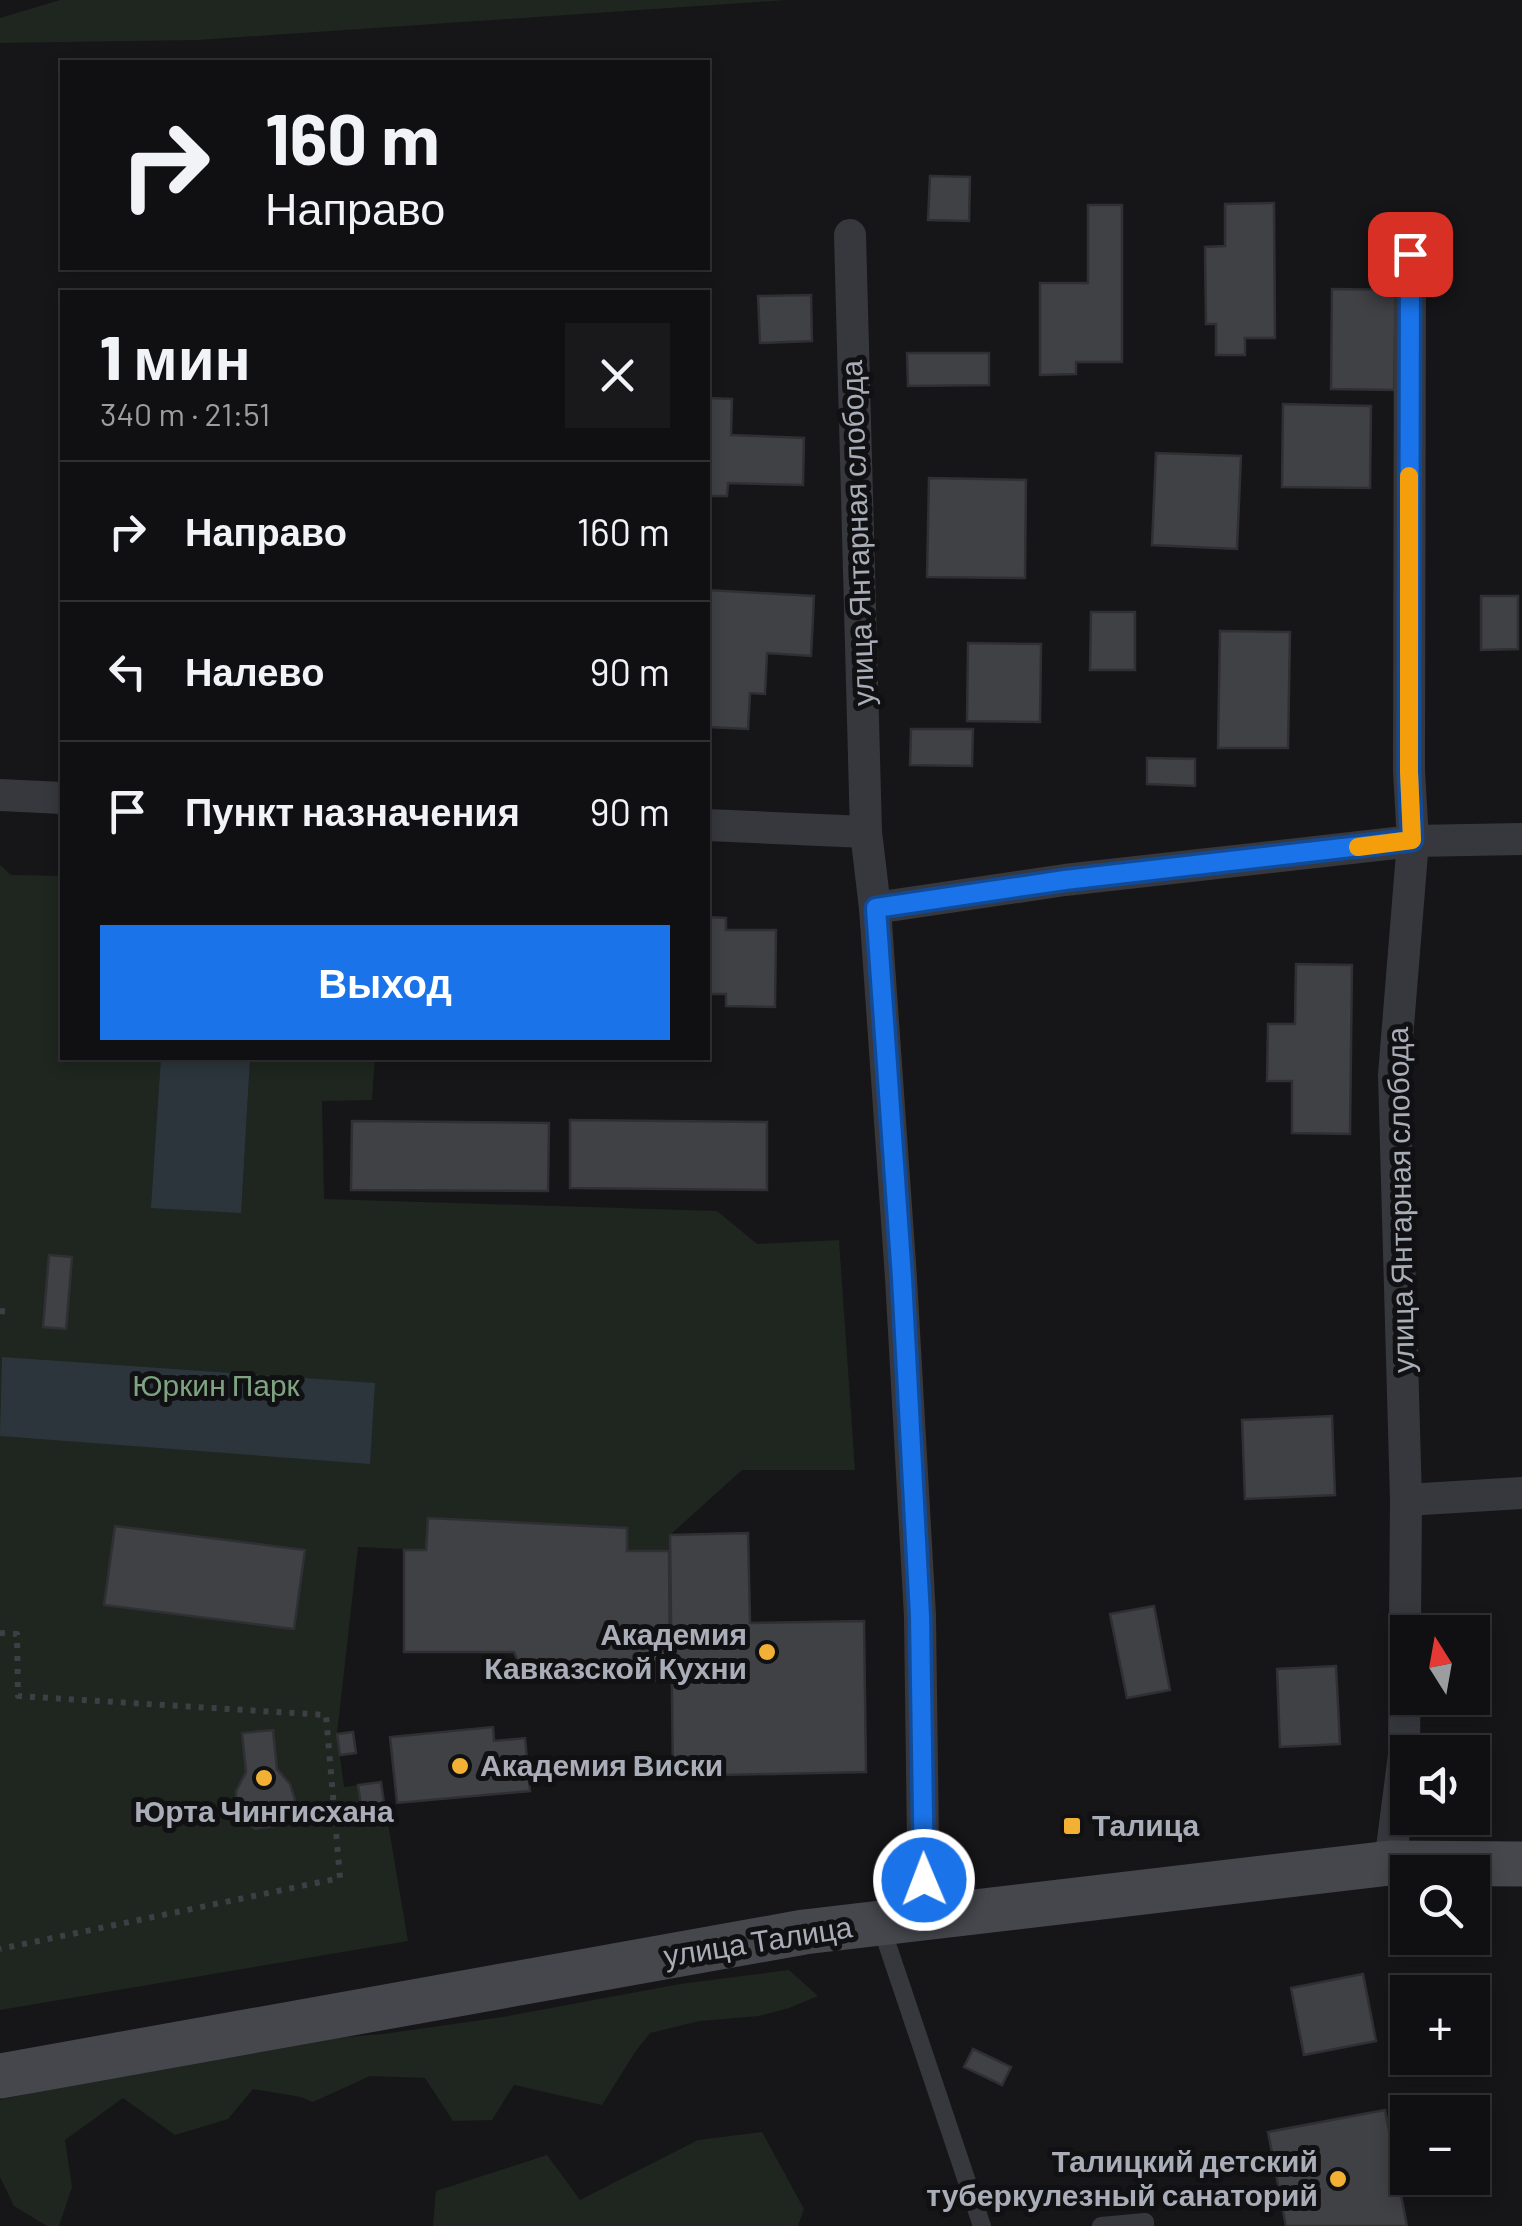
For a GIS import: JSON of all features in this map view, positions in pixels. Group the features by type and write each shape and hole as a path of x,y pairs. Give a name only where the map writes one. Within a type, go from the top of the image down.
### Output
{"street":[{"name":"улица Янтарная слобода","path":"850,235 866,832 876,908 902,1278 920,1616 902,1920"},
{"name":"улица Янтарная слобода","path":"1391,1855 1404,1755 1406,1500 1394,1075 1412,840 1410,254"},
{"path":"0,795 60,798"},
{"path":"710,825 866,832"},
{"path":"876,908 1065,880 1412,840 1522,839"},
{"path":"1406,1500 1522,1493"},
{"name":"улица Талица","path":"0,2076 804,1932 1390,1863"},
{"name":"улица Талица","path":"1490,1864 1522,1864"}],"lane":[{"path":"902,1920 982,2226"},
{"path":"1101,2226 1144,2222 1146,2226"}],"path":[{"path":"0,1312 12,1312"},
{"path":"0,1633 17,1634 18,1696 326,1714 340,1878 0,1949"}],"green space":[{"path":"60,0 787,0 197,40 0,43 0,18"},
{"name":"Юркин Парк","path":"0,865 11,875 60,876 60,1060 375,1060 372,1100 322,1101 324,1199 717,1211 757,1244 839,1240 855,1470 742,1470 670,1535 669,1551 627,1551 627,1528 428,1518 426,1550 358,1547 337,1734 344,1787 381,1782 408,1941 0,2010"},
{"path":"789,1970 818,1996 759,2016 700,2021 650,2033 602,2105 514,2085 492,2120 453,2121 425,2078 370,2076 313,2102 253,2089 228,2119 175,2135 123,2098 65,2140 72,2187 59,2226 47,2226 14,2206 0,2177 0,2100 297,2041 503,2017 680,1984"},
{"path":"762,2132 804,2209 798,2226 433,2226 436,2191 547,2155 580,2200 698,2140"}],"shaded area":[{"path":"161,1060 250,1060 241,1213 151,1208"},
{"path":"2,1357 375,1383 370,1464 0,1436"}],"building":[{"path":"930,176 970,177 969,221 928,220"},
{"path":"1274,203 1275,338 1245,338 1245,355 1216,355 1216,324 1206,324 1205,247 1225,246 1225,204"},
{"path":"1088,205 1122,205 1122,362 1076,362 1076,374 1040,375 1040,283 1088,283"},
{"path":"1332,289 1396,290 1394,390 1331,389"},
{"path":"811,295 812,341 760,343 758,296"},
{"path":"907,353 989,353 989,385 908,386"},
{"path":"710,398 732,399 731,435 804,438 803,485 728,483 727,496 710,496"},
{"path":"1283,404 1371,406 1370,488 1282,487"},
{"path":"1156,453 1241,456 1237,549 1152,545"},
{"path":"929,478 1026,480 1025,578 927,577"},
{"path":"710,590 814,596 811,656 767,653 765,694 750,693 748,729 710,727"},
{"path":"1481,596 1518,596 1518,649 1481,650"},
{"path":"1091,612 1135,612 1135,670 1090,670"},
{"path":"1220,631 1290,632 1288,748 1218,748"},
{"path":"968,643 1041,644 1040,722 967,721"},
{"path":"911,729 973,729 972,766 910,765"},
{"path":"1147,758 1195,759 1195,786 1147,784"},
{"path":"710,917 726,918 726,930 776,930 775,1007 726,1006 726,994 710,994"},
{"path":"1296,964 1352,965 1350,1134 1292,1133 1292,1081 1267,1081 1268,1024 1295,1024"},
{"path":"570,1120 767,1122 767,1190 570,1188"},
{"path":"352,1121 549,1123 548,1191 351,1190"},
{"path":"49,1255 72,1257 66,1329 43,1327"},
{"path":"1332,1416 1335,1495 1245,1499 1242,1420"},
{"path":"428,1518 627,1528 627,1551 669,1551 670,1681 524,1675 514,1652 404,1652 404,1550 426,1550"},
{"path":"115,1526 305,1550 294,1629 104,1605"},
{"name":"Академия Кавказской Кухни","path":"748,1533 750,1623 864,1621 866,1772 673,1776 670,1535"},
{"path":"1154,1606 1170,1690 1127,1698 1110,1614"},
{"path":"1336,1666 1340,1744 1280,1747 1277,1669"},
{"name":"Академия Виски","path":"493,1727 494,1741 525,1738 530,1791 397,1803 390,1737"},
{"name":"Юрта Чингисхана","path":"273,1730 277,1769 290,1784 295,1800 283,1825 255,1829 242,1819 236,1807 236,1791 246,1772 242,1733"},
{"path":"353,1732 356,1753 340,1755 337,1734"},
{"path":"381,1782 385,1810 362,1813 358,1785"},
{"path":"1363,1974 1376,2041 1304,2055 1291,1988"},
{"path":"973,2049 1011,2067 1002,2085 964,2067"},
{"name":"Талицкий детский туберкулезный санаторий","path":"1385,2110 1390,2136 1390,2195 1401,2195 1407,2226 1286,2226 1268,2132"}],"slow traffic":[{"path":"1358,847 1412,840 1409,476"}],"place":[{"name":"Академия Кавказской Кухни","path":"767,1652"},
{"name":"Академия Виски","path":"460,1766"},
{"name":"Юрта Чингисхана","path":"264,1778"},
{"name":"Талица","path":"1072,1826"},
{"name":"Талицкий детский туберкулезный санаторий","path":"1338,2179"}],"route":[{"path":"924,1880 920,1616 876,908 1065,880 1412,840 1410,254"}]}
